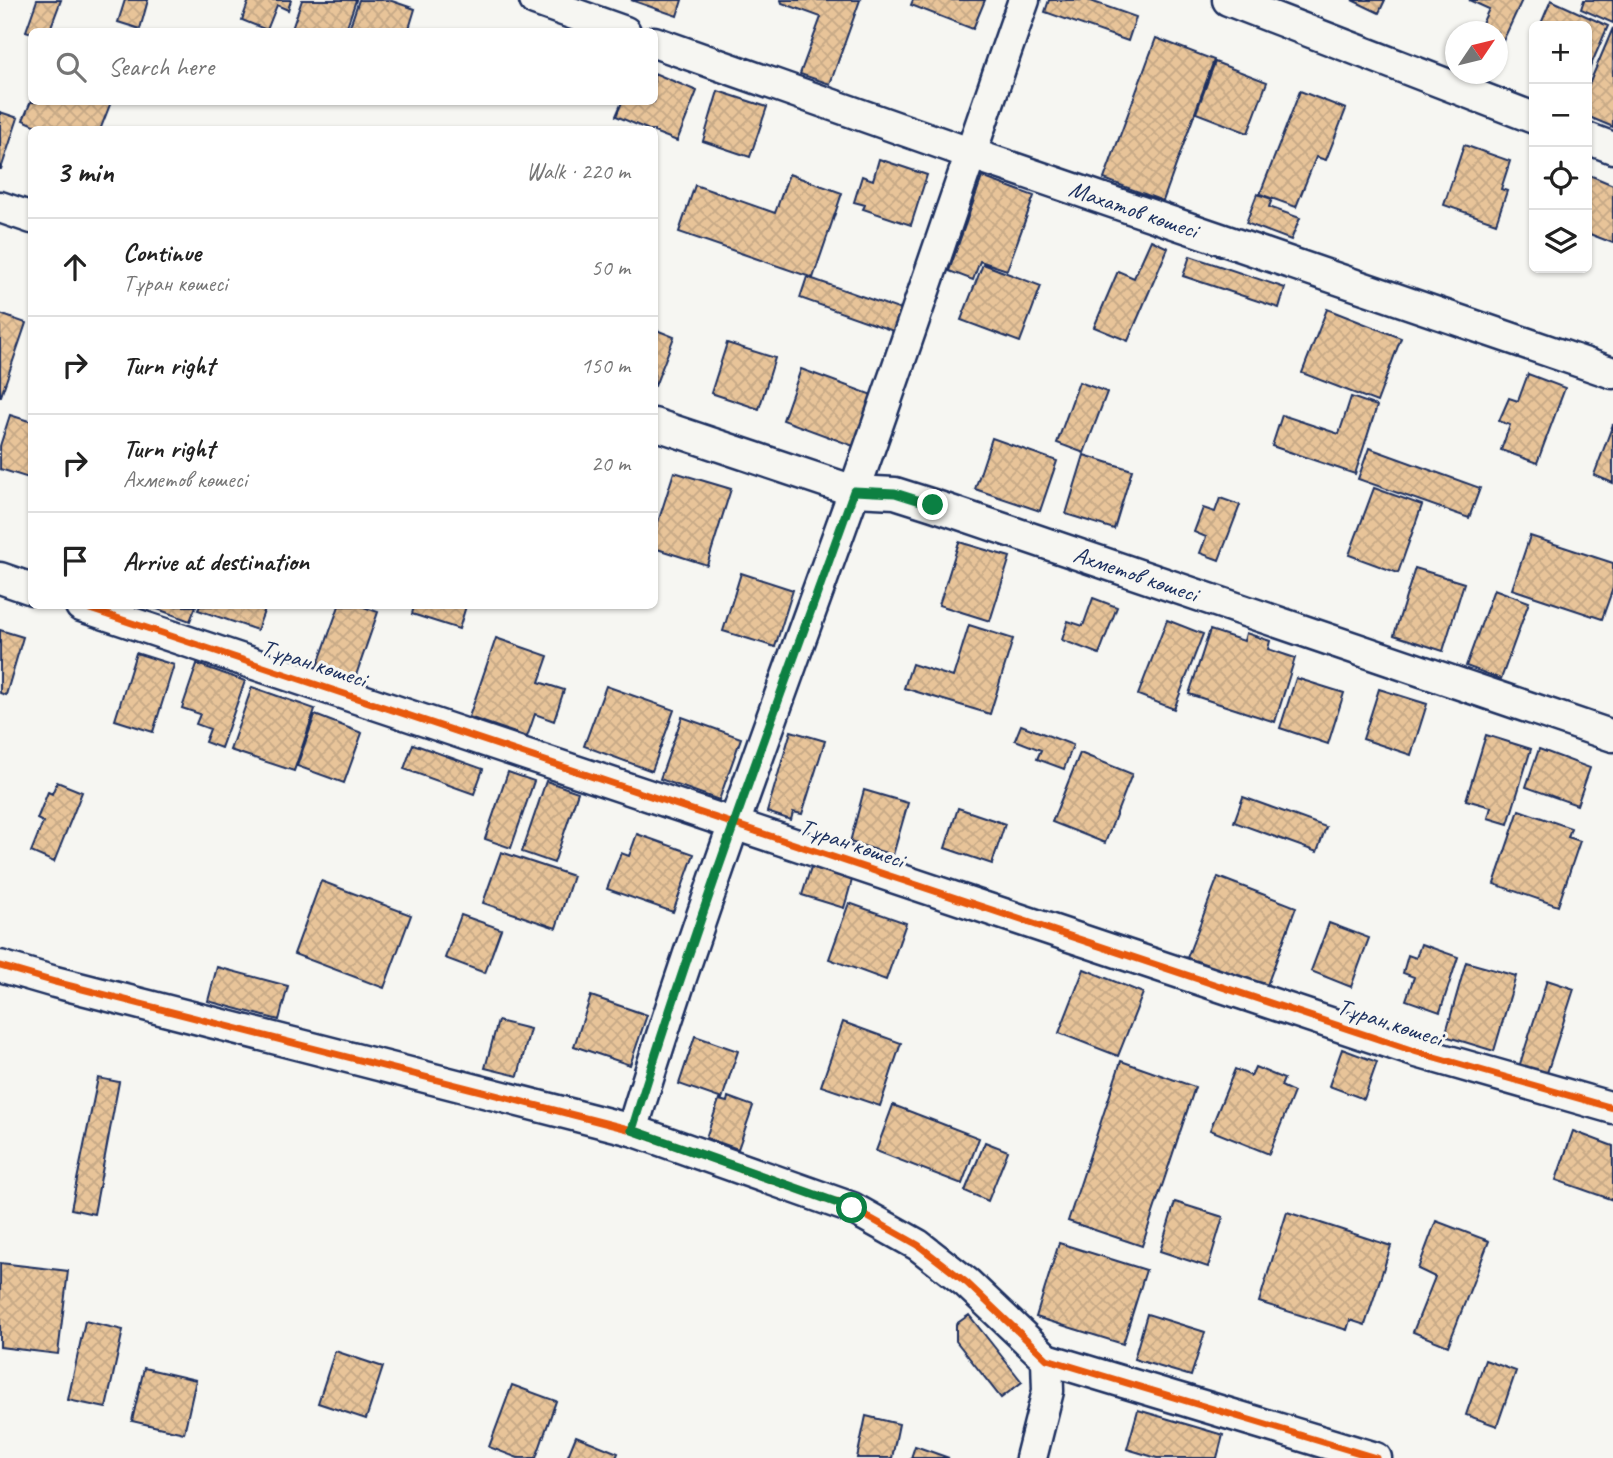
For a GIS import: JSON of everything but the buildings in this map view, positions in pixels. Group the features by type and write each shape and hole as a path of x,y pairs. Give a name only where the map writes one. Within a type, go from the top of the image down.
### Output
{"street":[{"path":"535,0 614,28"},
{"path":"632,1130 652,1063 734,824 854,491 1024,0"},
{"path":"1228,0 1529,116"},
{"name":"Махатов көшесі","path":"658,43 1613,373"},
{"path":"1592,140 1613,148"},
{"path":"0,207 28,217"},
{"name":"Ахметов көшесі","path":"658,425 854,491 895,493 933,505 1613,736"},
{"path":"0,578 28,588"},
{"name":"Тұран көшесі","path":"90,609 1417,1052 1613,1108"},
{"path":"0,966 632,1130 852,1208 918,1245 967,1283 1047,1359 1376,1458"},
{"path":"1031,1458 1048,1391 1047,1359"}],"cycle path":[{"path":"90,609 1417,1052 1613,1108"},
{"path":"0,966 632,1130 852,1208 918,1245 967,1283 1047,1359 1376,1458"}],"route":[{"path":"852,1208 632,1130 652,1063 734,824 854,491 895,493 933,505"}]}
